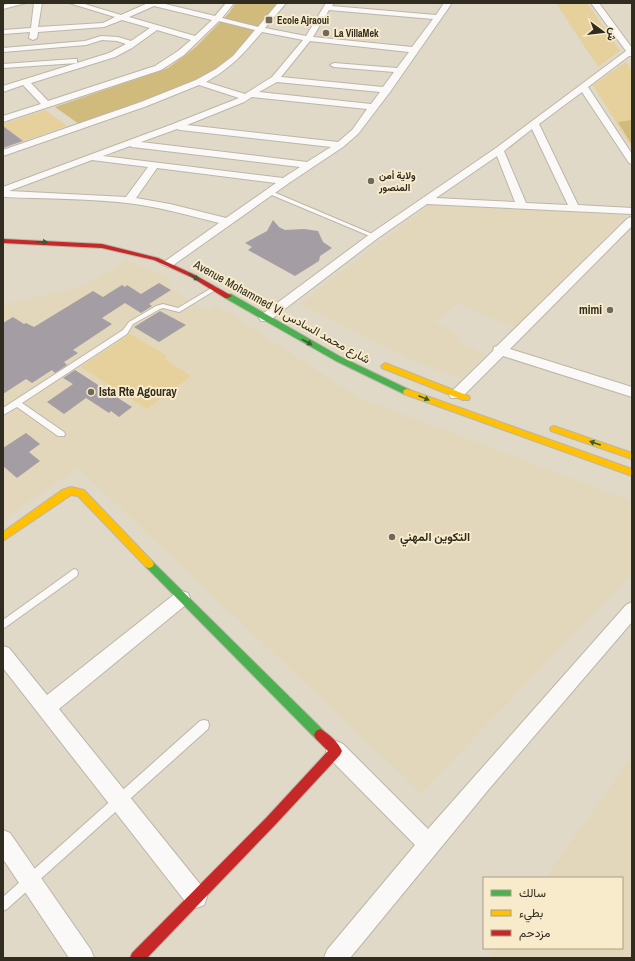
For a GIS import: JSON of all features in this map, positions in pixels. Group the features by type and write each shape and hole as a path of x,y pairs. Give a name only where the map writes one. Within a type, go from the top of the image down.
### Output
{"main road":[{"path":"3,232 46,234"},
{"path":"82,235 111,238"},
{"name":"Avenue Mohammed VI شارع محمد السادس","path":"3,241 102,246 139,254 168,264 215,288 349,365 396,387 424,399 632,473"},
{"name":"Avenue Mohammed VI شارع محمد السادس","path":"166,252 190,261"},
{"name":"Avenue Mohammed VI شارع محمد السادس","path":"265,303 280,312"},
{"name":"Avenue Mohammed VI شارع محمد السادس","path":"379,363 456,395 477,402"},
{"path":"543,425 632,456"},
{"path":"3,538 65,493 81,493 182,598 336,751 271,821 137,958"}],"street":[{"path":"3,7 22,3"},
{"path":"26,64 32,48 38,3"},
{"path":"73,3 197,38"},
{"path":"3,32 104,25 153,3 216,20 308,39 340,54 398,70"},
{"path":"3,153 144,104 199,82 219,71 236,58 282,3"},
{"path":"168,264 355,132 387,90 398,70 448,3"},
{"path":"265,318 280,312 374,236 499,150 534,122 631,52 595,3"},
{"path":"3,119 158,68 181,53 216,20 228,4"},
{"path":"3,190 226,107 248,96 274,79 308,39 329,5 438,17"},
{"path":"3,89 104,58 132,44 156,27"},
{"path":"3,50 86,43 101,38 118,39 132,44"},
{"path":"340,54 414,50"},
{"path":"338,85 342,72 340,54"},
{"path":"3,66 104,58"},
{"path":"274,79 387,90"},
{"path":"25,82 47,105"},
{"path":"199,82 248,96 374,107"},
{"path":"583,87 632,161"},
{"path":"534,122 575,208"},
{"path":"176,126 340,144"},
{"path":"129,144 308,165"},
{"path":"499,150 522,206"},
{"path":"92,158 155,164 285,181"},
{"path":"129,200 155,164"},
{"path":"3,194 97,197 129,200 164,206 228,222"},
{"path":"620,210 632,199"},
{"path":"426,201 620,210 631,220 499,350 456,395"},
{"path":"499,350 632,392"},
{"path":"46,708 182,598"},
{"path":"335,958 519,736 632,610"},
{"path":"3,654 196,897"},
{"path":"336,751 428,844"},
{"path":"3,840 83,958"}],"lane":[{"path":"269,192 374,236"},
{"path":"3,412 125,332 131,323 158,307 163,306 179,310 215,288"},
{"path":"17,403 61,434"},
{"path":"3,625 74,573"},
{"path":"3,905 204,725"}],"shaded area":[{"path":"236,3 277,3 259,26 231,57 214,71 178,88 79,124 55,107 168,68 196,47 229,13"},
{"path":"556,3 587,3 620,51 598,67"},
{"path":"626,62 632,70 632,148 593,85"},
{"path":"45,110 67,126 23,141 3,126 3,124"},
{"path":"632,120 632,145 618,122"},
{"path":"430,204 627,215 514,328 458,303 435,322 460,335 455,340 486,355 461,379 405,357 299,304"},
{"name":"التكوين المهني","path":"127,260 172,279 167,282 172,286 170,288 206,310 216,305 360,398 632,501 632,573 421,793 78,468 3,520 3,305 82,286"},
{"path":"130,334 167,356 164,359 191,376 147,409 81,367"},
{"path":"632,756 632,958 488,958 494,949 623,949 623,877 546,877"}],"building":[{"path":"3,126 23,141 3,148"},
{"path":"273,220 279,227 285,230 304,229 318,231 323,242 332,248 320,256 319,261 295,276 248,250 252,247 245,243 267,231"},
{"path":"159,283 171,290 149,304 152,306 141,313 125,303 102,318 112,324 73,350 78,353 64,362 67,365 55,373 52,370 32,383 26,379 3,394 3,323 13,317 24,324 26,323 34,327 93,291 103,297 122,285 125,287 127,285 141,294"},
{"path":"160,311 186,325 159,342 134,327"},
{"path":"75,370 132,407 119,417 111,411 109,413 86,398 64,414 47,402 73,384 63,378"},
{"path":"26,433 40,444 29,452 40,461 17,478 3,466 3,448"}],"traffic: fast":[{"path":"228,296 361,371 407,392"},
{"path":"149,564 320,735"}],"traffic: slow":[{"path":"385,366 466,398"},
{"path":"407,392 632,473"},
{"path":"554,429 632,456"},
{"path":"3,537 65,493 71,491 81,493 149,564"}],"traffic: jam":[{"path":"3,241 102,246 156,259 193,276 228,296"},
{"path":"137,958 271,821 336,751 320,735"}],"place":[{"name":"Ecole Ajraoui","path":"269,20"},
{"name":"La VillaMek","path":"326,33"},
{"name":"ولاية أمن المنصور","path":"371,181"},
{"name":"mimi","path":"610,310"},
{"name":"Ista Rte Agouray","path":"91,392"},
{"name":"التكوين المهني","path":"392,537"}]}
